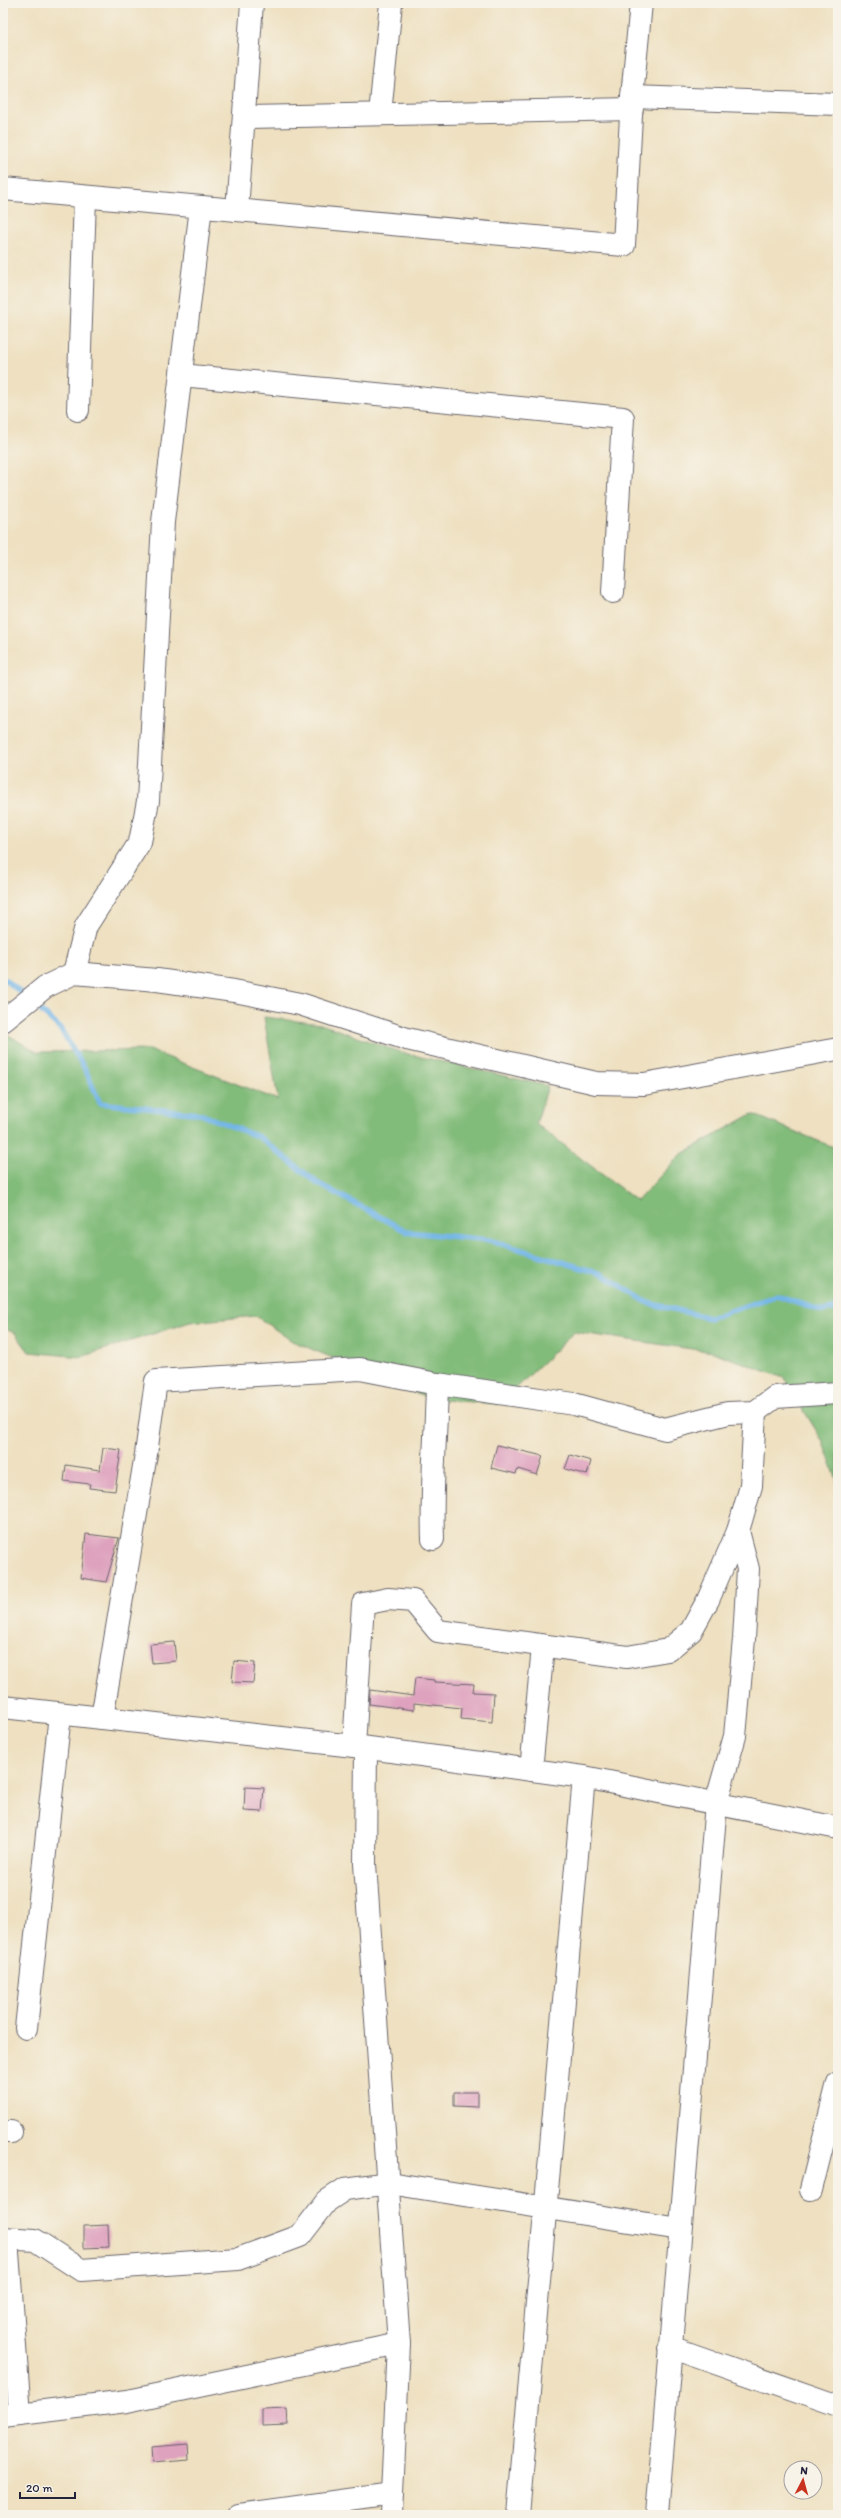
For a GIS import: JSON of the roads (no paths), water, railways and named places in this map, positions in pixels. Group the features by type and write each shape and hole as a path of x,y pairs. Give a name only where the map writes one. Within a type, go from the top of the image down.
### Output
{"street":[{"path":"237,210 252,3"},
{"path":"380,114 391,3"},
{"path":"3,189 624,245 632,103 641,3"},
{"path":"244,117 380,114 632,103 838,104"},
{"path":"78,410 85,197"},
{"path":"74,973 86,926 140,842 148,801 163,522 201,207"},
{"path":"181,375 622,418 613,592"},
{"path":"9,1017 45,987 74,973 180,983 300,1004 407,1039 596,1083 644,1084 838,1049"},
{"path":"102,1718 146,1454 156,1382 360,1369 437,1384 574,1404 665,1429 728,1413 755,1412 775,1397 838,1393"},
{"path":"432,1539 432,1491 436,1439 437,1384"},
{"path":"239,2515 392,2504 399,2344 365,1864 360,1747 363,1604 388,1599 414,1600 438,1631 543,1647 626,1657 668,1650 691,1631 708,1600 738,1531 751,1486 755,1412"},
{"path":"657,2515 716,1803 735,1736 744,1639 748,1569 738,1531"},
{"path":"531,1770 543,1647"},
{"path":"3,1707 360,1747 584,1777 838,1828"},
{"path":"26,2028 60,1714"},
{"path":"518,2515 584,1777"},
{"path":"811,2190 838,2083"},
{"path":"399,2344 126,2401 12,2415 5,2239 35,2240 81,2270 238,2259 300,2236 327,2201 345,2189 388,2183 680,2228"},
{"path":"670,2347 838,2406"}],"waterway":[{"path":"3,978 26,997"},
{"path":"32,1003 60,1028 85,1069 100,1103 200,1114 259,1137 317,1183 408,1232 489,1240 602,1274 648,1303 710,1318 777,1295 822,1311 838,1308"}]}
